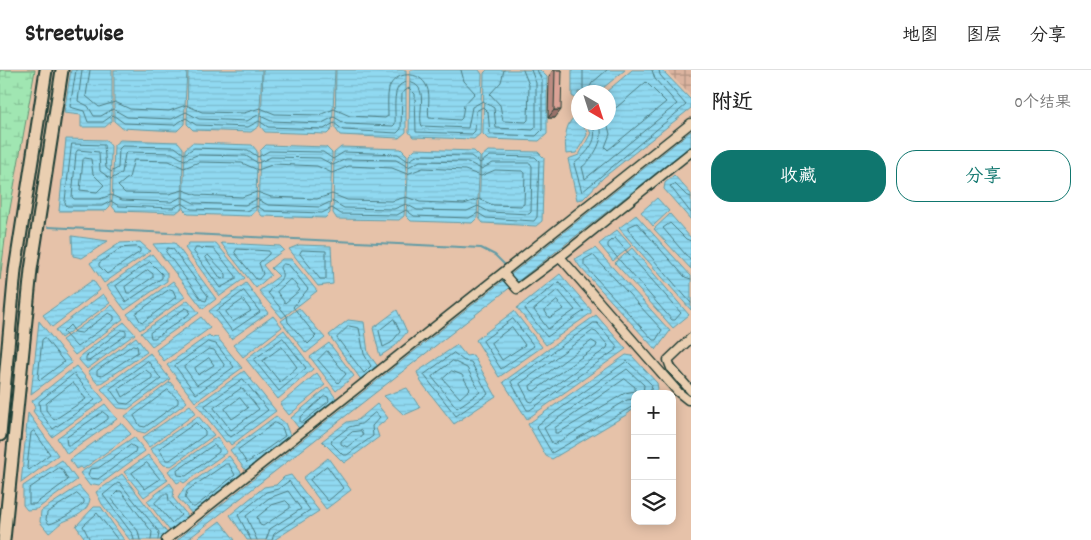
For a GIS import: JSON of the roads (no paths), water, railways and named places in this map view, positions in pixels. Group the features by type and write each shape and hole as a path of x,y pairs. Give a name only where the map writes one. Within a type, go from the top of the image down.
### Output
{"highway":[{"path":"0,435 14,282 28,175 46,70"},
{"path":"4,540 30,284 62,70"},
{"path":"28,175 45,178"},
{"path":"14,282 30,284"}],"street":[{"path":"166,540 691,123"},
{"path":"503,273 517,290 691,152"},
{"path":"560,257 678,392 691,400"},
{"path":"691,338 668,360 670,368 691,391"}],"water":[{"path":"71,70 112,70 112,121 105,127 81,127 81,115 64,113"},
{"path":"114,70 187,70 184,124 177,131 122,128 114,121"},
{"path":"188,70 262,70 259,126 251,132 193,130 187,124"},
{"path":"263,70 335,70 332,129 327,134 265,132 261,127"},
{"path":"336,70 406,70 406,132 399,138 340,135 335,128"},
{"path":"410,70 479,70 482,74 480,134 474,139 413,137 409,132"},
{"path":"487,70 540,70 547,77 547,134 539,141 488,139 483,134 484,73"},
{"path":"572,70 625,70 607,85 572,85"},
{"path":"632,70 662,70 691,100 691,108 604,177 583,199 577,200 568,159 579,155 591,133 589,130 616,130 616,85 614,85"},
{"path":"571,121 571,130 586,130 587,135 576,153 566,154 565,139 568,125"},
{"path":"691,131 691,146 187,540 177,540"},
{"path":"66,139 106,140 111,146 110,206 105,211 59,211"},
{"path":"120,140 178,142 183,148 182,208 176,213 116,211 112,206 114,145"},
{"path":"192,143 252,145 257,151 256,211 250,216 188,214 183,209 185,149"},
{"path":"266,145 326,147 332,153 330,213 325,218 262,216 258,211 260,151"},
{"path":"341,147 401,149 407,155 404,216 399,220 337,219 333,213 334,153"},
{"path":"415,149 474,151 480,157 477,218 472,223 411,221 406,216 409,155"},
{"path":"488,151 538,152 544,158 542,221 536,226 483,223 479,218 481,157"},
{"path":"674,175 691,194 691,220 664,189 665,183"},
{"path":"657,198 669,211 653,226 641,212"},
{"path":"670,214 691,238 691,269 654,229"},
{"path":"636,215 691,276 691,310 619,228"},
{"path":"617,230 631,246 613,261 599,244"},
{"path":"72,236 108,241 82,258 73,256"},
{"path":"140,242 150,251 104,283 90,263 120,243"},
{"path":"175,243 216,299 203,309 153,244"},
{"path":"189,243 216,243 245,278 220,296 185,248"},
{"path":"221,243 280,246 284,250 263,265 271,275 256,288"},
{"path":"299,245 331,246 333,284 318,286 289,249"},
{"path":"595,248 670,331 656,350 580,267 575,259"},
{"path":"632,248 689,315 673,328 615,263"},
{"path":"152,254 167,273 167,281 125,310 107,286"},
{"path":"282,259 291,259 317,291 282,318 259,291 279,276 271,268"},
{"path":"560,274 591,310 591,313 546,345 517,308"},
{"path":"93,280 100,290 52,327 43,315"},
{"path":"173,281 185,297 140,330 127,314"},
{"path":"246,283 268,313 231,339 209,311"},
{"path":"103,294 110,303 61,338 55,330"},
{"path":"188,300 199,313 152,346 141,333"},
{"path":"112,305 123,319 75,355 62,340"},
{"path":"299,308 325,338 306,353 281,321"},
{"path":"397,310 407,332 395,346 380,356 373,328"},
{"path":"514,311 542,347 499,377 476,340"},
{"path":"596,315 626,349 527,419 503,382"},
{"path":"273,316 282,327 243,357 233,345"},
{"path":"201,317 210,328 164,361 156,350"},
{"path":"348,320 364,322 368,353 379,368 362,381 329,335"},
{"path":"39,321 72,363 31,394"},
{"path":"124,322 135,334 87,369 79,360 81,355"},
{"path":"284,330 313,369 278,399 246,359"},
{"path":"209,335 212,338 217,337 242,368 195,402 167,365"},
{"path":"136,337 147,352 101,383 97,383 88,372"},
{"path":"329,343 354,376 336,391 310,357"},
{"path":"457,345 466,356 473,355 496,396 454,424 421,382 417,372"},
{"path":"150,353 170,379 128,409 118,408 101,389"},
{"path":"626,355 632,356 657,383 657,390 631,390 631,411 552,459 546,456 528,424"},
{"path":"76,366 104,400 52,437 33,411 35,408 32,401"},
{"path":"244,371 276,411 231,445 228,441 226,442 197,405"},
{"path":"317,373 325,385 289,415 280,404"},
{"path":"170,382 187,402 145,433 137,431 125,416"},
{"path":"328,387 337,400 301,431 291,418"},
{"path":"407,388 420,408 404,415 384,396"},
{"path":"105,404 117,419 67,454 57,438"},
{"path":"377,404 388,418 376,428 379,437 344,463 322,441 347,422 358,420"},
{"path":"190,405 196,413 149,447 142,438"},
{"path":"28,413 58,455 21,483"},
{"path":"198,416 214,435 171,466 164,465 150,449"},
{"path":"276,416 285,423 291,438 247,472 230,450"},
{"path":"121,423 131,434 83,469 80,467 76,469 70,460"},
{"path":"134,437 145,451 99,485 94,484 90,486 80,473"},
{"path":"217,437 227,452 184,483 181,481 177,483 168,471"},
{"path":"148,455 168,480 144,497 124,472"},
{"path":"229,456 243,475 193,515 178,498 184,488"},
{"path":"328,458 351,490 326,509 303,478"},
{"path":"62,460 77,480 37,509 27,510 23,505 23,486"},
{"path":"122,474 168,534 160,540 130,540 102,504 96,492"},
{"path":"291,475 319,511 274,540 247,540 230,515 264,487 276,485 284,477"},
{"path":"170,483 174,489 173,498 189,517 170,531 147,501"},
{"path":"79,486 90,499 89,504 80,513 63,522 49,533 40,522 41,511"},
{"path":"94,507 101,507 124,540 86,540 76,526"},
{"path":"220,521 235,540 195,540"}],"waterway":[{"path":"48,227 481,248 495,255 504,264"}]}
